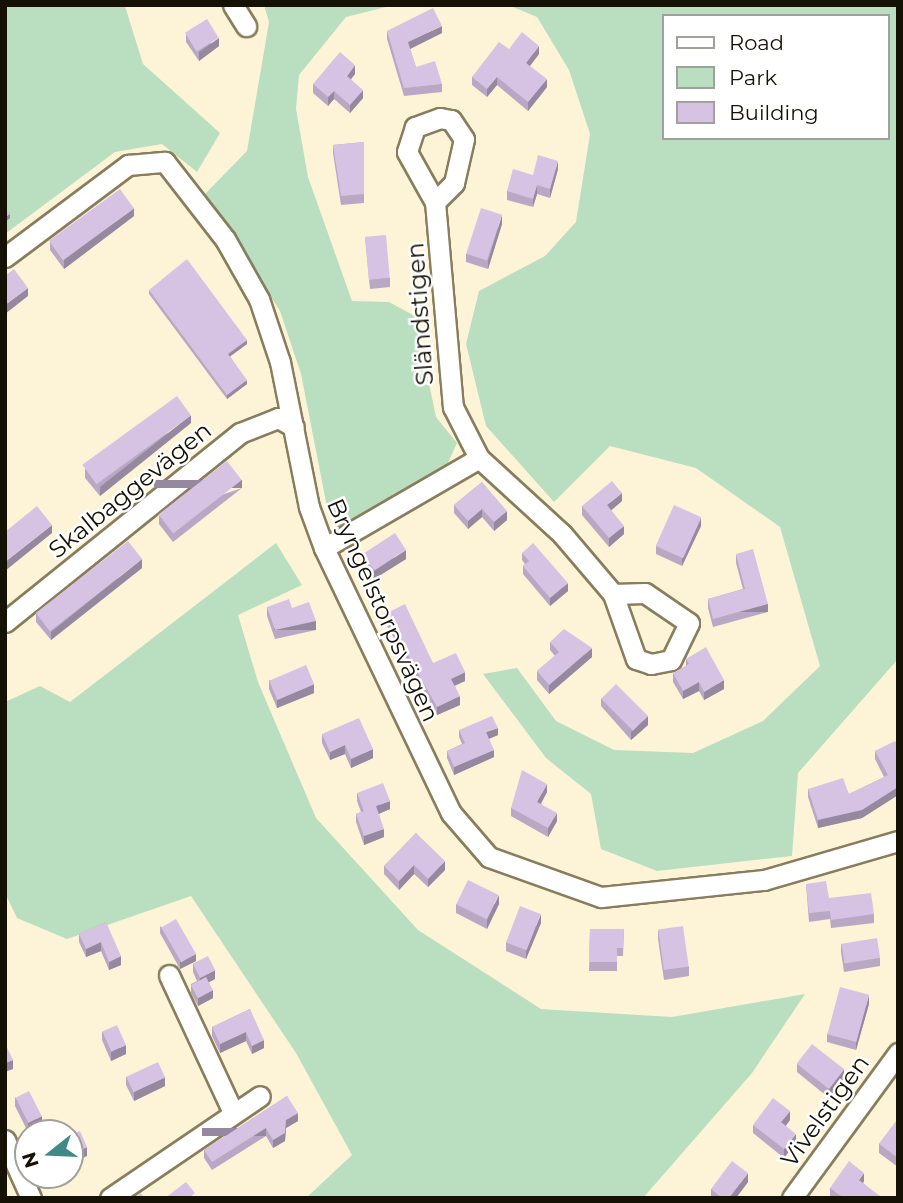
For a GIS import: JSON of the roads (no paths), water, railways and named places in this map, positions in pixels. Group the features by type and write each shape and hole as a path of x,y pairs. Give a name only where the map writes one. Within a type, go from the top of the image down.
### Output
{"street":[{"path":"233,5 246,26"},
{"name":"Bryngelstorpsvägen","path":"5,257 128,165 165,162 225,239 258,299 324,548 444,801 489,857 601,898 764,880 897,842"},
{"name":"Sländstigen","path":"435,202 453,408 479,458 562,534 614,594"},
{"name":"Skalbaggevägen","path":"5,622 240,433 278,418 294,427"},
{"path":"324,548 479,458"},
{"path":"169,975 233,1112"},
{"name":"Vivelstigen","path":"792,1198 898,1053"},
{"path":"110,1198 233,1112 260,1097"},
{"path":"5,1140 31,1198"}]}
